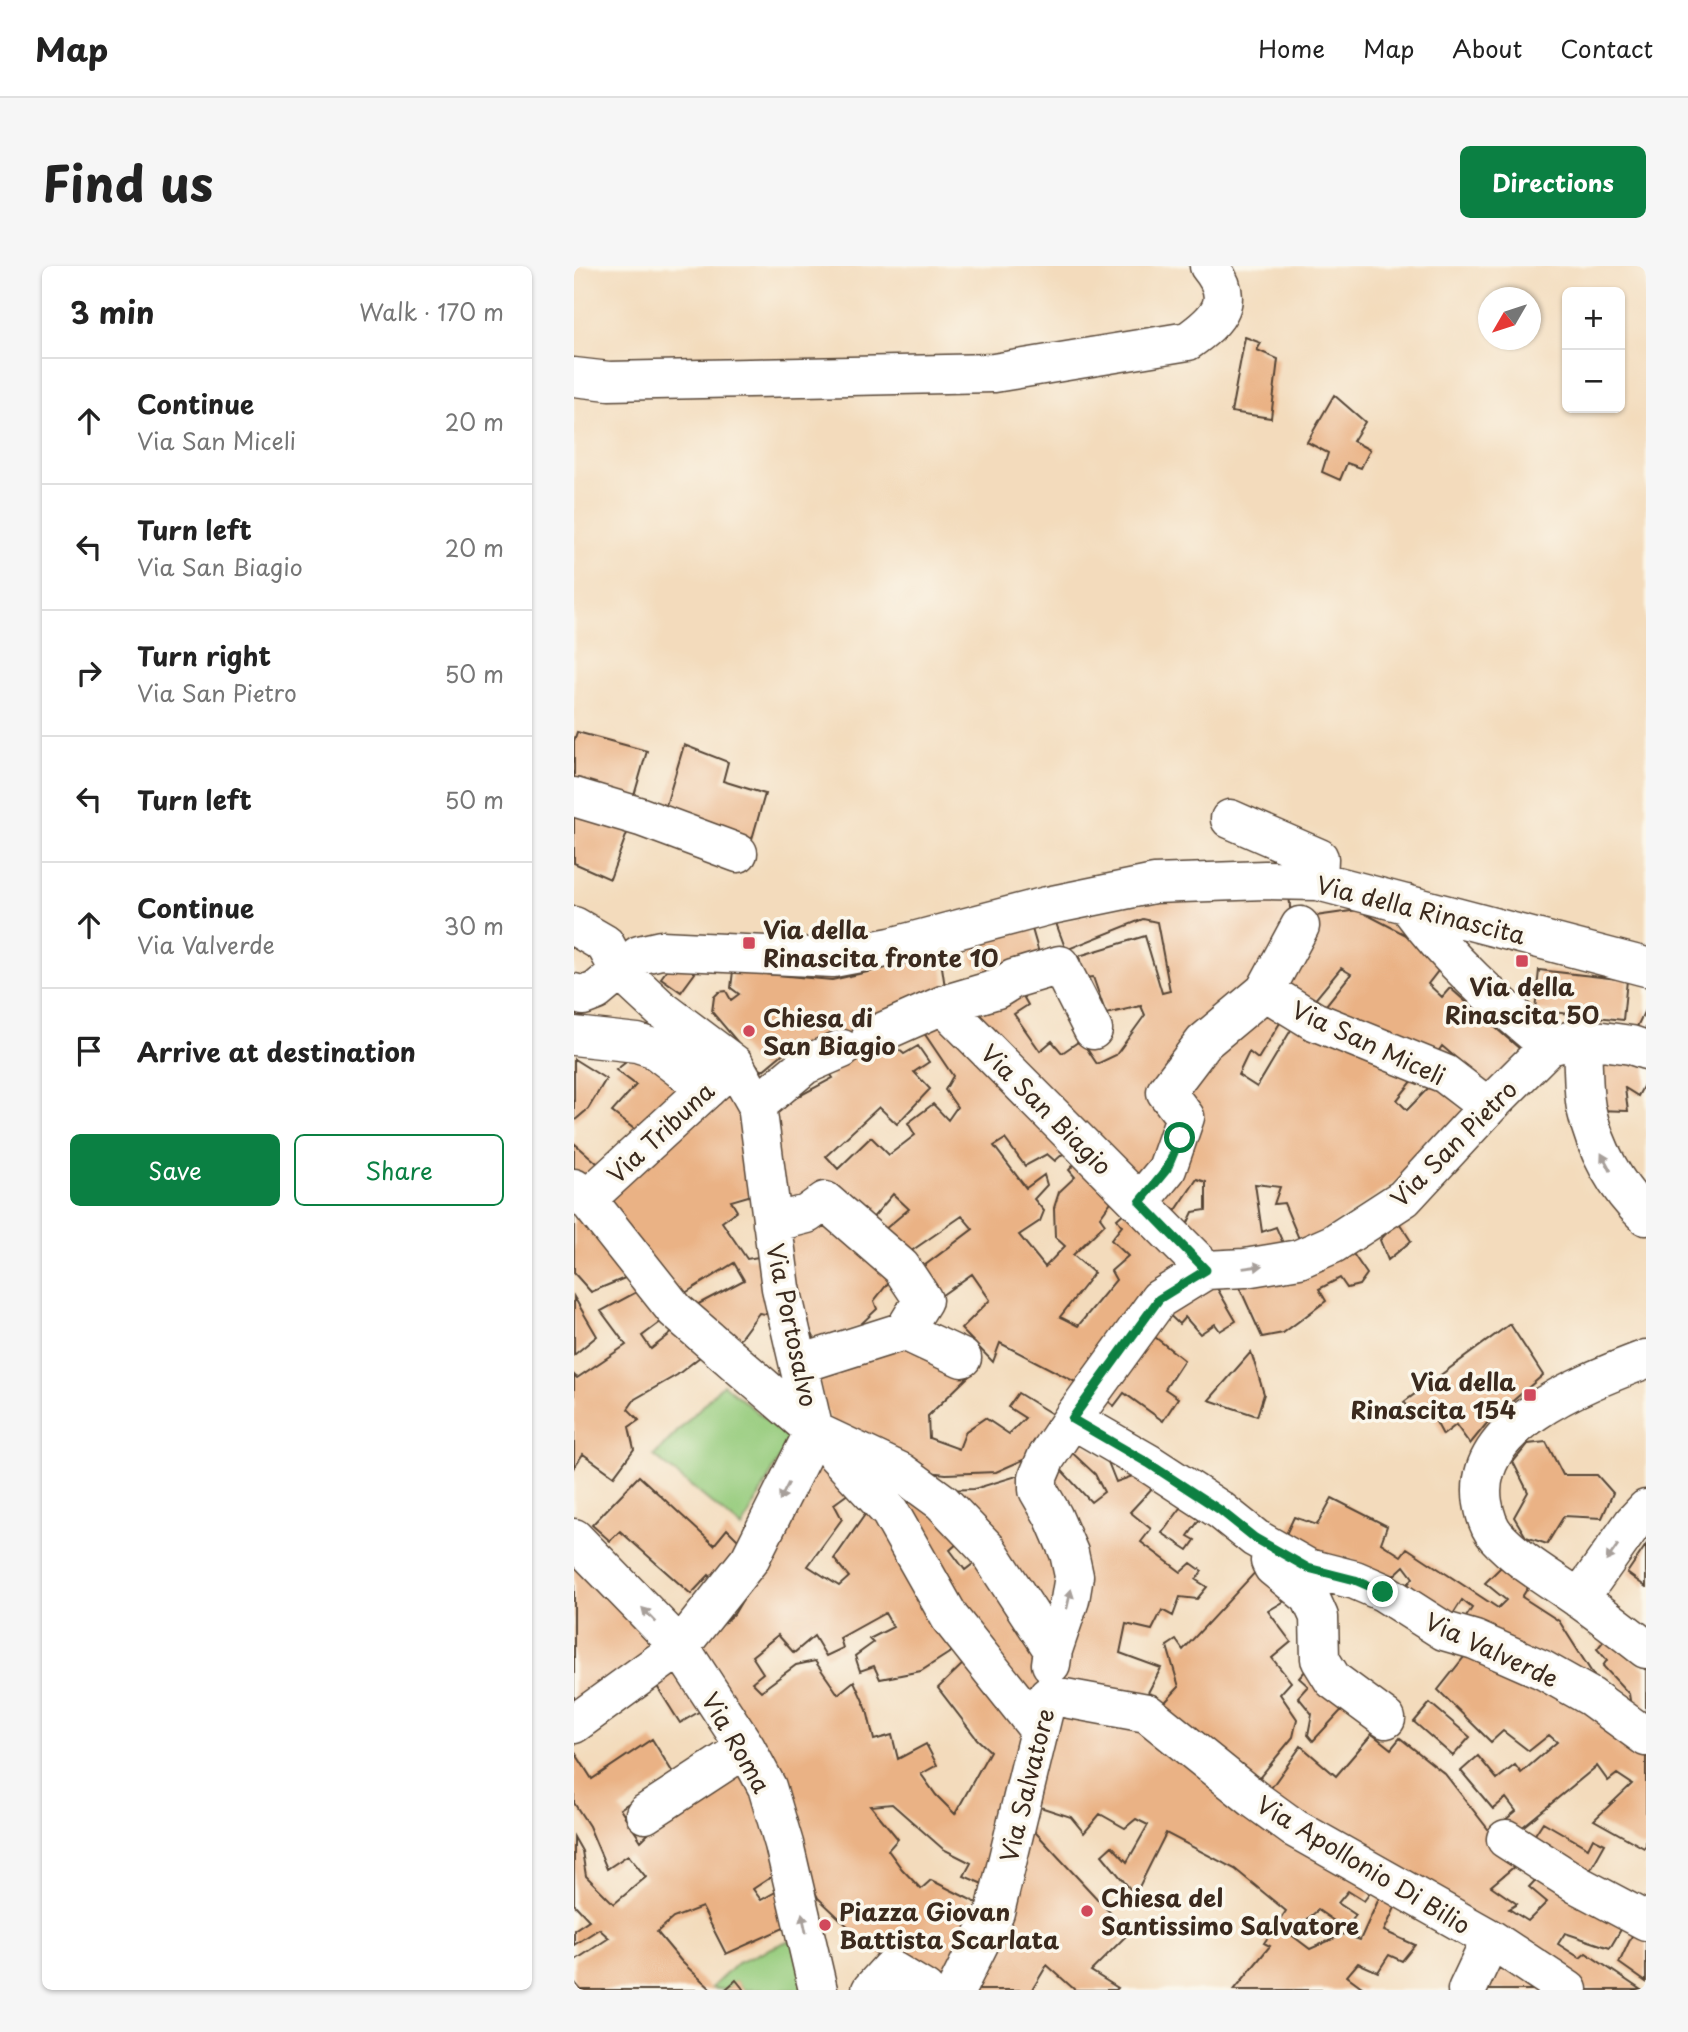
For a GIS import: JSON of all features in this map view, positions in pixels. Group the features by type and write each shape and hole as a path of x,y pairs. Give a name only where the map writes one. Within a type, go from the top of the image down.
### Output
{"street":[{"path":"574,377 609,380 994,373 1188,341 1206,328 1220,311 1225,294 1219,278 1209,266"},
{"path":"574,797 641,817 738,853"},
{"path":"1230,819 1319,858 1318,881"},
{"name":"Via della Rinascita","path":"574,993 583,996 596,991 639,955 661,950 833,958 891,947 1047,906 1154,884 1265,880 1318,881 1646,967"},
{"path":"1407,904 1430,935 1486,994 1565,1042 1631,1045 1646,1050"},
{"name":"Via Portosalvo","path":"574,926 605,944 619,970 661,1009 720,1077 757,1105 781,1288 814,1431 890,1512 950,1618 1048,1685"},
{"path":"1265,991 1300,926"},
{"path":"757,1105 805,1065 943,1005 997,989 1013,979 1060,965 1093,1030"},
{"name":"Via San Miceli","path":"1140,1202 1167,1169 1185,1117 1166,1092 1204,1042 1265,991 1314,1021 1445,1074 1488,1107"},
{"name":"Via San Biagio","path":"943,1005 1206,1270"},
{"path":"574,1035 637,1043 720,1077"},
{"path":"1565,1042 1595,1140 1620,1186 1646,1216"},
{"name":"Via San Pietro","path":"1048,1685 1074,1576 1069,1553 1054,1516 1038,1490 1038,1477 1046,1458 1072,1419 1159,1299 1206,1270 1245,1268 1299,1259 1333,1244 1404,1198 1488,1107 1565,1042"},
{"name":"Via Tribuna","path":"580,1194 720,1077"},
{"path":"580,1194 675,1310 814,1431 901,1472 942,1503 987,1549 1048,1685"},
{"path":"772,1223 807,1214 825,1201 901,1267 923,1300 904,1332"},
{"path":"800,1364 904,1332 962,1358"},
{"path":"1646,1359 1591,1382 1519,1423 1497,1446 1483,1476 1481,1492 1485,1516 1495,1535 1521,1559 1646,1648"},
{"path":"1072,1419 1148,1463 1220,1510 1255,1538 1273,1567 1310,1597 1319,1617 1321,1659 1334,1680 1386,1719"},
{"path":"574,1724 680,1647 750,1559 814,1431"},
{"path":"1579,1599 1646,1509"},
{"name":"Via Roma","path":"574,1538 680,1647 746,1748 767,1787 784,1844 818,1990"},
{"name":"Via Valverde","path":"1255,1538 1308,1568 1355,1580 1383,1592 1444,1631 1475,1640 1543,1670 1591,1697 1646,1737"},
{"name":"Via Apollonio Di Bilio","path":"1048,1685 1147,1713 1294,1828 1491,1939 1568,1990"},
{"name":"Via Salvatore","path":"956,1990 995,1912 1048,1685"},
{"path":"645,1814 746,1748"},
{"path":"1506,1839 1578,1885 1646,1921"},
{"path":"1466,1990 1491,1939"},
{"path":"872,1990 890,1969 921,1988"}],"green space":[{"path":"723,1384 790,1439 742,1528 654,1456"},
{"path":"797,1937 805,1990 744,1990 736,1981 725,1990 711,1988 737,1963"}],"building":[{"path":"1245,337 1261,343 1257,350 1278,359 1271,418 1231,412"},
{"path":"1334,395 1365,422 1353,441 1370,450 1361,468 1347,463 1340,480 1322,472 1328,453 1307,442"},
{"path":"577,732 647,751 631,806 574,789 574,741"},
{"path":"684,745 728,762 723,781 765,794 752,839 664,812"},
{"path":"574,806 630,825 610,879 574,863"},
{"path":"1289,890 1291,925 1277,959 1215,1021 1178,1118 1137,1191 962,1011 1019,989 1028,1005 1014,1014 1040,1051 1052,1041 1062,1053 1081,1040 1097,1064 1116,1055 1145,1015 1141,1006 1106,1014 1093,977 1084,978 1079,956 1145,936 1162,993 1170,991 1157,922 1143,919 1066,950 1056,923 1122,906"},
{"path":"1358,910 1412,938 1441,967 1428,984 1442,997 1450,988 1521,1050 1489,1086 1442,1046 1431,1062 1318,1015 1351,974 1341,968 1309,1007 1273,989 1316,916"},
{"path":"1030,922 1041,960 998,976 972,962 972,943"},
{"path":"675,959 695,973 681,992 661,978"},
{"path":"922,960 941,960 946,994 889,1041 904,1054 918,1046 929,1062 914,1072 930,1089 897,1124 879,1107 826,1156 838,1169 871,1137 889,1155 915,1135 908,1123 933,1104 948,1120 957,1107 945,1090 953,1076 922,1030 941,1017 1073,1145 1055,1161 1047,1154 1025,1166 1005,1139 994,1146 1026,1188 1044,1175 1047,1185 1034,1199 1044,1211 1040,1221 1019,1235 1045,1267 1065,1246 1055,1237 1054,1208 1059,1192 1075,1177 1069,1170 1080,1158 1118,1192 1100,1217 1105,1224 1073,1255 1094,1273 1060,1317 1078,1326 1116,1280 1111,1271 1128,1256 1111,1240 1122,1226 1117,1219 1133,1205 1192,1264 1085,1387 1000,1343 993,1362 961,1329 990,1300 972,1274 938,1298 916,1272 973,1229 962,1216 904,1256 878,1235 909,1209 893,1194 865,1227 792,1213 764,1115 833,1078 818,1049 786,1051 762,1071 712,1012 714,997 719,992 726,991 731,1000 739,994 731,988 733,971 832,980"},
{"path":"1539,970 1627,980 1623,1020 1535,1010"},
{"path":"1264,1000 1286,1013 1258,1059 1249,1052 1238,1075 1257,1087 1297,1020 1422,1069 1397,1100 1407,1110 1437,1079 1465,1114 1433,1155 1302,1246 1284,1203 1274,1204 1280,1187 1255,1184 1262,1232 1276,1227 1286,1250 1211,1264 1184,1231 1193,1212 1206,1210 1206,1182 1197,1179 1176,1210 1154,1195 1177,1093"},
{"path":"1646,1008 1646,1039 1633,1035"},
{"path":"1600,1050 1646,1059 1646,1081 1638,1096 1625,1088 1628,1111 1596,1110"},
{"path":"639,1052 694,1094 642,1135 612,1112 636,1085 616,1070"},
{"path":"574,1059 606,1079 588,1109 574,1121"},
{"path":"731,1073 762,1192 731,1201 737,1211 722,1222 747,1259 770,1255 780,1316 759,1313 735,1345 689,1309 744,1280 734,1263 677,1298 599,1198"},
{"path":"574,1143 604,1169 574,1178"},
{"path":"574,1200 637,1273 591,1292 574,1273"},
{"path":"822,1210 896,1273 874,1301 877,1309 860,1325 818,1346 786,1279 778,1226"},
{"path":"1398,1221 1411,1241 1388,1260 1380,1240"},
{"path":"1347,1245 1367,1274 1359,1285 1347,1288 1340,1278 1319,1289 1326,1301 1283,1333 1262,1337 1238,1284"},
{"path":"1210,1276 1236,1321 1220,1331 1215,1324 1200,1334 1185,1317 1179,1324 1162,1308"},
{"path":"644,1288 670,1315 642,1336 651,1349 678,1328 705,1353 677,1375 635,1399 628,1409 639,1420 629,1427 634,1449 614,1476 583,1454 574,1467 574,1375 577,1378 626,1345 601,1311"},
{"path":"574,1297 597,1336 574,1355"},
{"path":"1510,1324 1543,1375 1487,1423 1470,1444 1456,1425 1443,1435 1427,1405 1414,1414 1404,1402"},
{"path":"1146,1330 1184,1360 1165,1389 1178,1398 1163,1421 1124,1393 1114,1406 1100,1394"},
{"path":"906,1344 971,1374 928,1416 929,1438 959,1449 966,1431 985,1418 1009,1434 1025,1418 1008,1407 1018,1393 1062,1420 1041,1452 996,1472 946,1474 911,1470 836,1432 823,1400 816,1367"},
{"path":"1251,1352 1264,1394 1257,1416 1209,1400"},
{"path":"1077,1437 1108,1462 1116,1482 1144,1472 1156,1484 1130,1512 1151,1529 1141,1542 1181,1572 1191,1563 1202,1571 1196,1580 1207,1587 1197,1599 1180,1597 1173,1616 1162,1610 1152,1630 1126,1624 1120,1653 1161,1668 1141,1706 1031,1707 859,1469 966,1536 950,1550 965,1570 982,1557 1057,1665 1060,1508 1054,1462 1091,1502 1104,1492 1095,1474 1067,1448"},
{"path":"1546,1442 1563,1475 1597,1475 1613,1493 1602,1518 1564,1516 1547,1544 1526,1537 1514,1517 1528,1492 1513,1462 1528,1444"},
{"path":"816,1454 856,1488 834,1504 842,1519 808,1566 839,1586 849,1577 834,1559 871,1506 960,1646 921,1671 880,1679 874,1666 860,1671 855,1656 873,1643 869,1639 893,1627 885,1613 840,1638 843,1648 826,1656 814,1636 794,1653 778,1635 752,1656 763,1673 752,1682 761,1691 796,1665 815,1661 838,1694 854,1681 867,1710 874,1740 892,1735 898,1759 926,1744 937,1765 921,1774 936,1795 955,1814 990,1751 977,1739 938,1688 969,1658 1032,1733 992,1888 964,1876 971,1863 943,1849 892,1804 871,1806 898,1839 888,1850 921,1889 931,1880 989,1909 948,1988 876,1953 818,1898 696,1649 734,1614 775,1545"},
{"path":"1027,1473 1062,1554 1052,1617 945,1490 974,1489"},
{"path":"639,1476 714,1545 727,1529 746,1548 716,1582 709,1575 691,1594 620,1531 610,1541 592,1525"},
{"path":"1332,1498 1387,1526 1381,1543 1401,1556 1407,1548 1498,1608 1506,1600 1485,1583 1501,1567 1529,1586 1522,1597 1559,1621 1594,1676 1591,1685 1462,1623 1472,1608 1462,1600 1448,1622 1408,1584 1413,1578 1404,1566 1389,1580 1343,1556 1337,1567 1281,1545 1294,1517 1317,1525"},
{"path":"1184,1504 1202,1516 1188,1536 1195,1540 1188,1550 1162,1533"},
{"path":"1646,1545 1646,1587 1627,1573"},
{"path":"574,1555 668,1646 574,1714"},
{"path":"1259,1568 1293,1596 1268,1611 1291,1642 1272,1658 1291,1682 1280,1694 1297,1719 1293,1737 1251,1788 1157,1711 1179,1687 1167,1646 1176,1640 1183,1650"},
{"path":"1606,1638 1646,1670 1646,1726 1632,1713 1629,1694 1603,1666 1607,1660 1597,1649"},
{"path":"1472,1647 1646,1746 1644,1848 1594,1820 1632,1784 1617,1774 1608,1781 1597,1766 1514,1834 1504,1821 1516,1811 1506,1798 1493,1809 1461,1771 1478,1756 1497,1779 1515,1765 1521,1773 1557,1742 1549,1735 1529,1751 1503,1731 1491,1742 1438,1690"},
{"path":"675,1663 707,1707 680,1723 653,1680"},
{"path":"1307,1669 1348,1703 1313,1741 1308,1735 1312,1714 1298,1697 1308,1686 1299,1678"},
{"path":"1053,1702 1139,1724 1376,1885 1364,1901 1348,1891 1338,1903 1356,1915 1350,1923 1340,1925 1318,1910 1290,1934 1310,1949 1344,1934 1360,1940 1382,1892 1400,1897 1384,1931 1415,1945 1402,1961 1389,1955 1378,1972 1358,1963 1347,1976 1366,1990 1234,1990 1270,1946 1264,1943 1286,1911 1235,1869 1166,1833 1135,1895 1102,1855 1112,1846 1127,1862 1148,1825 1136,1819 1125,1828 1100,1814 1084,1833 1071,1817 1031,1804"},
{"path":"1430,1703 1470,1737 1453,1756 1414,1722"},
{"path":"1372,1734 1391,1749 1400,1738 1445,1774 1516,1865 1491,1886 1517,1904 1509,1909 1528,1921 1547,1902 1529,1887 1545,1870 1626,1921 1610,1948 1565,1933 1558,1944 1580,1958 1586,1953 1641,1990 1577,1990 1264,1798 1301,1746 1336,1776"},
{"path":"652,1739 673,1773 620,1809 641,1841 688,1795 739,1763 783,1869 753,1889 761,1900 788,1885 795,1923 726,1954 702,1907 673,1918 657,1932 682,1962 712,1990 581,1990 574,1982 574,1961 609,1938 599,1929 574,1945 574,1930 589,1920 574,1904 574,1837 582,1851 586,1876 614,1904 646,1877 628,1855 607,1869 589,1826 574,1803 574,1751 592,1779"},
{"path":"1024,1820 1129,1933 1091,1971 1118,1988 1116,1990 1075,1990 1047,1965 1032,1990 965,1990"},
{"path":"1543,1822 1588,1848 1593,1838 1605,1844 1584,1881 1527,1847"},
{"path":"1638,1923 1646,1929 1646,1982 1619,1963"},
{"path":"1502,1955 1551,1990 1474,1990"},
{"path":"736,1980 744,1990 725,1990"}],"place":[{"name":"Via della Rinascita fronte 10","path":"749,943"},
{"name":"Via della Rinascita 50","path":"1522,961"},
{"name":"Chiesa di San Biagio","path":"749,1031"},
{"name":"Via della Rinascita 154","path":"1530,1395"},
{"name":"Chiesa del Santissimo Salvatore","path":"1087,1911"},
{"name":"Piazza Giovan Battista Scarlata","path":"825,1925"}],"route":[{"path":"1180,1138 1167,1169 1140,1202 1206,1270 1159,1299 1072,1419 1148,1463 1220,1510 1255,1538 1308,1568 1355,1580 1383,1592"}]}
